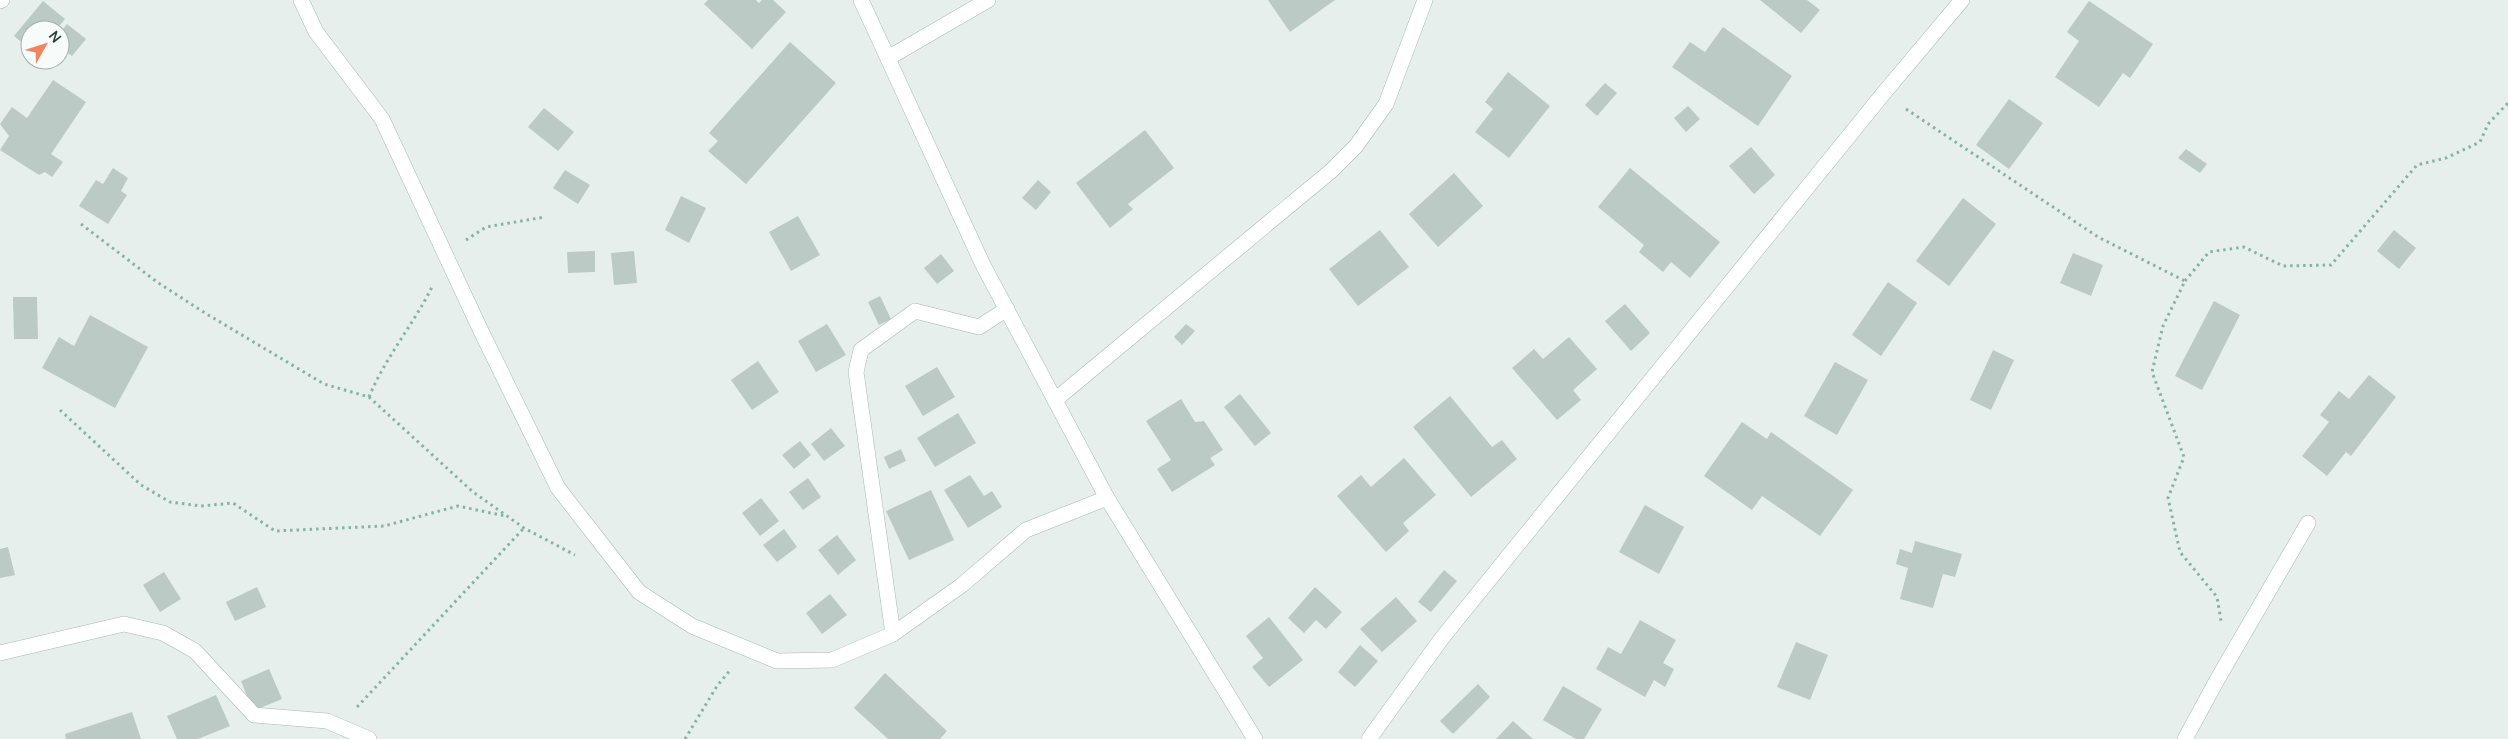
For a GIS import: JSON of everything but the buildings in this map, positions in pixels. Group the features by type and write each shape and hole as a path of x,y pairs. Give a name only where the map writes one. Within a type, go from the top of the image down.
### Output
{"street":[{"path":"301,0 316,32 382,119 481,331 558,488 639,592 692,626 777,661 832,660 893,634 962,585 1026,530 1107,498"},
{"path":"861,0 983,265 1107,498 1255,739"},
{"path":"888,58 988,0"},
{"path":"1055,400 1331,171 1356,146 1386,104 1425,0"},
{"path":"1368,739 1442,638 1883,94 1962,0"},
{"path":"893,634 856,372 861,350 915,310 978,327 1007,309"},
{"path":"2185,739 2308,523"},
{"path":"0,653 124,624 163,633 195,651 254,715 327,721 369,739"}],"path":[{"path":"1883,94 2098,237 2185,281"},
{"path":"2228,661 2217,597 2180,552 2168,498 2184,456 2152,372 2163,326 2185,281 2209,252 2244,247 2283,266 2331,265 2417,165 2446,158 2480,142 2488,124 2508,102"},
{"path":"81,224 157,282 213,318 324,384 369,397 473,492 524,528 579,557"},
{"path":"60,410 141,485 170,502 201,506 233,503 275,531 384,526 458,506 508,517"},
{"path":"340,726 380,680 524,528"},
{"path":"685,739 717,686 747,650"}]}
